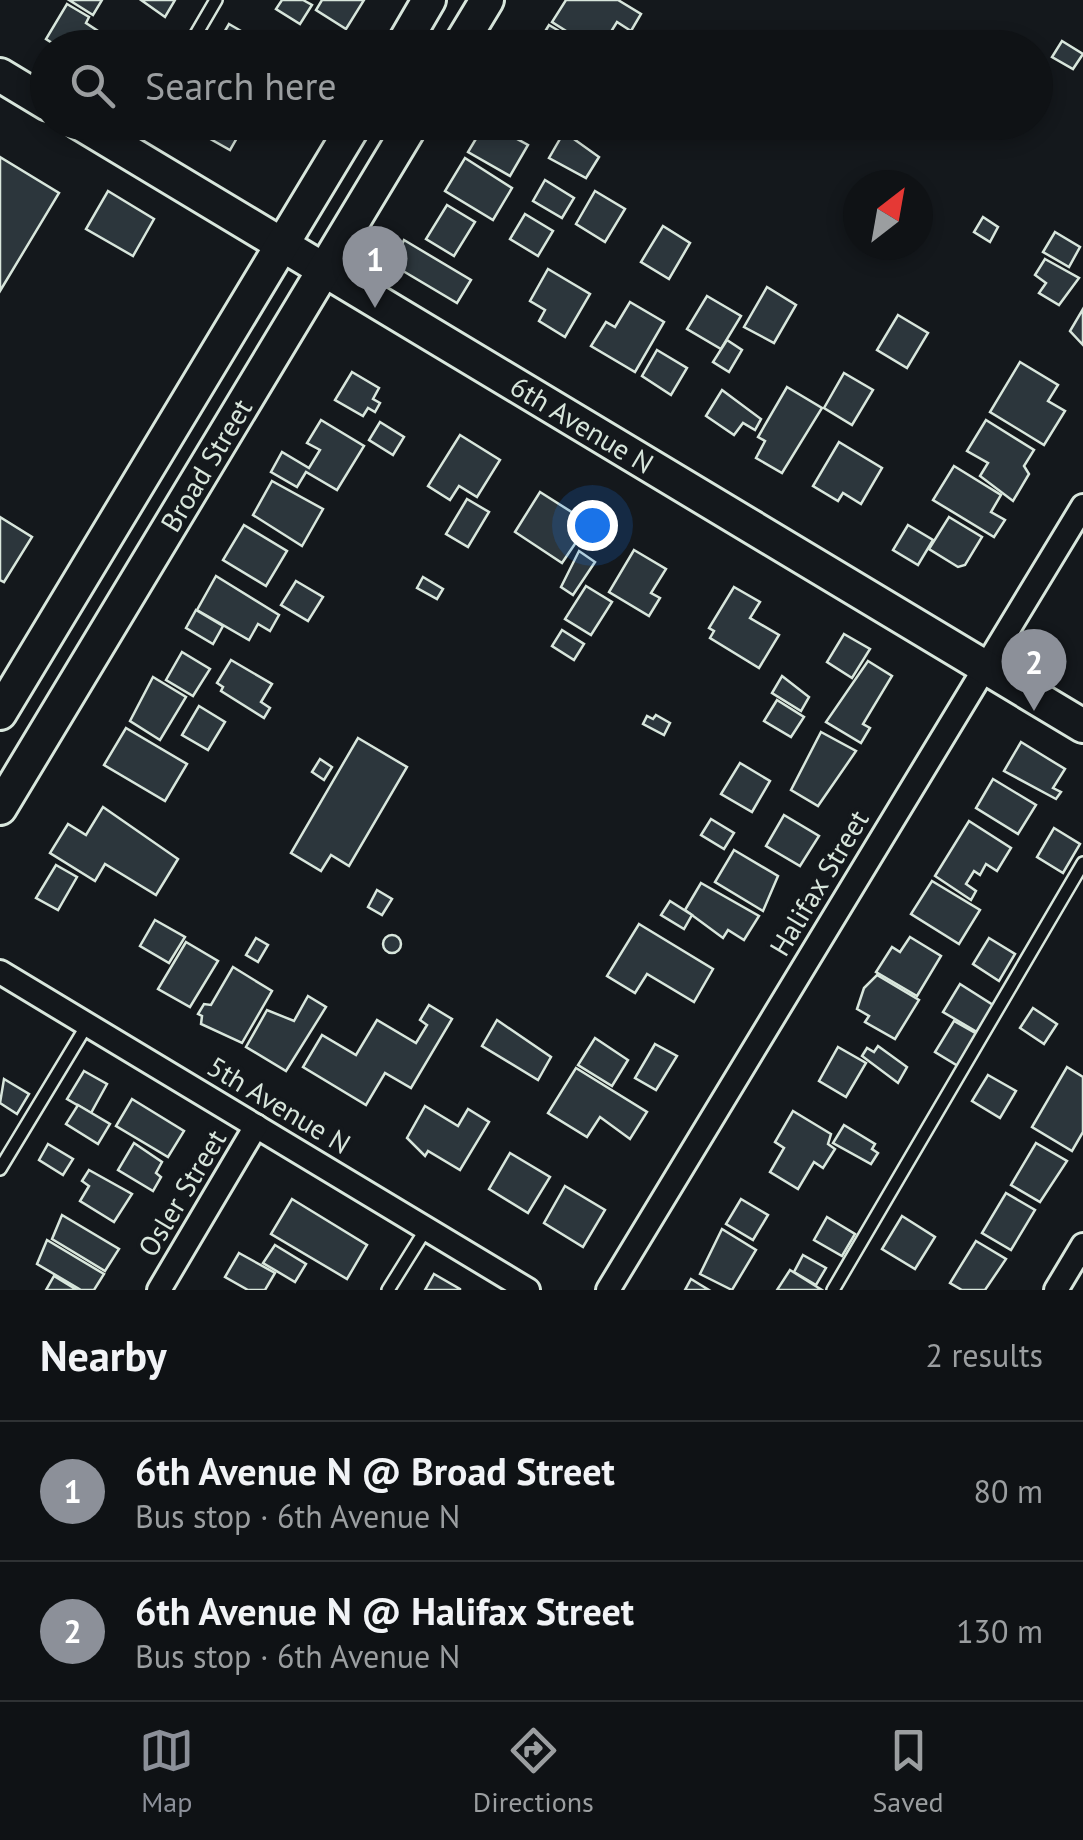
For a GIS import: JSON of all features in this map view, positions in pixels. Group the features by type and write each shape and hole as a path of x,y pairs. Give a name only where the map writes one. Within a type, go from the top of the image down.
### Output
{"main road":[{"path":"412,30 429,0"},
{"path":"469,30 487,0"},
{"path":"0,76 30,94"},
{"name":"6th Avenue N","path":"108,140 1083,726"},
{"name":"Broad Street","path":"0,713 345,140"},
{"name":"Broad Street","path":"0,808 402,140"}],"street":[{"name":"Halifax Street","path":"608,1290 1083,506"},
{"name":"5th Avenue N","path":"0,972 528,1290"},
{"name":"Osler Street","path":"159,1290 256,1126"},
{"path":"1056,1290 1083,1245"}],"lane":[{"path":"198,30 216,0"},
{"path":"126,151 132,140"},
{"path":"833,1290 1083,862"},
{"path":"0,1169 87,1024"},
{"path":"388,1290 426,1228"}],"building":[{"path":"69,0 102,0 93,15"},
{"path":"141,0 175,0 165,17"},
{"path":"282,0 303,0 312,5 300,24 276,9"},
{"path":"322,0 364,0 346,29 316,10"},
{"path":"566,0 618,0 641,14 632,30 617,22 612,30 565,30 552,22"},
{"path":"67,4 89,17 86,23 97,30 51,30"},
{"path":"1062,41 1083,54 1073,69 1053,55"},
{"path":"212,140 236,140 230,150"},
{"path":"475,140 519,140 528,145 510,176 468,152"},
{"path":"559,140 575,140 599,157 586,178 549,158"},
{"path":"0,157 59,193 0,291"},
{"path":"465,158 512,188 493,220 445,191"},
{"path":"545,180 574,198 562,218 533,201"},
{"path":"108,191 154,219 133,256 86,229"},
{"path":"595,191 625,209 605,242 576,224"},
{"path":"447,205 475,222 454,256 426,239"},
{"path":"525,214 553,231 538,256 510,239"},
{"path":"983,217 998,227 990,242 974,232"},
{"path":"663,226 690,243 669,279 641,262"},
{"path":"1055,232 1080,247 1069,267 1043,252"},
{"path":"404,240 471,280 457,303 393,265"},
{"path":"1045,259 1079,278 1059,305 1039,293 1046,283 1035,275"},
{"path":"548,269 590,294 565,337 539,321 545,310 530,301"},
{"path":"767,287 796,305 774,343 744,327"},
{"path":"707,296 741,316 721,349 687,329"},
{"path":"630,302 664,322 635,372 591,346 606,322 615,327"},
{"path":"1083,309 1083,345 1070,331"},
{"path":"898,315 928,333 907,368 877,350"},
{"path":"727,340 742,350 729,372 713,362"},
{"path":"657,350 687,368 671,395 642,376"},
{"path":"1020,362 1058,385 1048,401 1065,411 1044,445 990,412"},
{"path":"352,372 379,388 373,399 380,403 375,412 368,408 363,416 335,400"},
{"path":"844,373 873,390 852,425 824,408"},
{"path":"787,387 822,408 782,473 756,458 765,441 758,437"},
{"path":"722,390 761,419 755,430 743,423 734,435 706,416"},
{"path":"321,420 364,446 337,490 306,472 297,487 271,472 282,452 309,468 320,450 307,443"},
{"path":"986,420 1034,450 1024,466 1029,474 1013,501 980,476 988,463 967,451"},
{"path":"380,422 404,437 393,455 369,440"},
{"path":"460,435 500,460 477,497 459,486 450,500 428,486"},
{"path":"839,442 882,468 861,504 843,493 838,501 813,486"},
{"path":"954,466 1001,495 991,512 1005,520 994,537 933,500"},
{"path":"272,481 323,509 302,546 253,515"},
{"path":"540,492 589,523 562,563 515,532"},
{"path":"467,499 489,512 468,547 446,534"},
{"path":"0,517 32,537 4,582 0,580"},
{"path":"949,517 982,537 965,565 958,567 929,549"},
{"path":"244,525 287,551 266,586 223,560"},
{"path":"908,525 933,540 918,565 893,550"},
{"path":"634,550 666,569 651,593 660,598 649,616 609,592"},
{"path":"579,551 595,562 573,595 561,587"},
{"path":"216,576 279,615 270,631 258,624 249,640 197,610"},
{"path":"423,577 443,589 437,599 417,588"},
{"path":"296,581 323,597 308,621 281,605"},
{"path":"586,586 612,602 591,635 565,619"},
{"path":"734,587 760,602 750,618 779,635 759,668 710,638 714,631 709,628"},
{"path":"196,610 223,626 213,644 186,628"},
{"path":"562,630 584,644 574,660 552,646"},
{"path":"844,634 870,649 852,678 827,662"},
{"path":"182,652 210,669 193,696 166,680"},
{"path":"231,660 272,684 261,702 270,708 264,718 221,691 223,687 217,683"},
{"path":"868,661 892,676 863,724 870,728 861,743 826,722"},
{"path":"782,676 809,697 801,711 772,693"},
{"path":"153,677 186,697 160,740 130,721"},
{"path":"777,700 804,717 791,737 764,721"},
{"path":"199,706 225,722 208,750 182,735"},
{"path":"656,715 670,723 664,735 643,724 647,716 653,719"},
{"path":"126,728 187,764 165,801 104,765"},
{"path":"821,732 856,751 818,806 791,790"},
{"path":"358,738 407,767 349,866 331,855 321,871 291,853"},
{"path":"1021,742 1065,769 1053,788 1061,792 1056,799 1004,771"},
{"path":"320,759 332,767 324,780 312,772"},
{"path":"740,763 770,781 752,812 721,794"},
{"path":"993,779 1036,805 1018,834 976,808"},
{"path":"103,807 178,859 156,895 105,864 95,881 50,853 68,824 86,835"},
{"path":"784,815 819,836 800,866 766,846"},
{"path":"711,819 734,833 724,849 701,835"},
{"path":"969,821 1011,848 997,871 986,864 980,875 974,871 966,884 976,891 971,900 935,876"},
{"path":"1054,828 1080,844 1063,873 1037,857"},
{"path":"734,850 778,876 763,911 715,882"},
{"path":"56,865 77,877 58,910 36,898"},
{"path":"932,881 980,910 959,944 911,914"},
{"path":"701,883 759,916 744,940 728,930 723,938 685,910"},
{"path":"377,890 392,899 382,915 368,907"},
{"path":"670,901 692,915 684,929 661,915"},
{"path":"155,920 185,937 169,963 140,946"},
{"path":"639,924 713,969 694,1002 647,974 635,993 607,976"},
{"path":"392,935 401,944 392,953 383,944"},
{"path":"910,937 941,956 917,996 876,972 892,947 900,952"},
{"path":"256,938 268,945 258,962 246,955"},
{"path":"989,938 1015,954 999,981 973,964"},
{"path":"186,942 218,961 190,1007 158,989"},
{"path":"233,967 272,991 242,1043 201,1024 202,1016 198,1014 204,1004 211,1005"},
{"path":"877,975 919,1000 895,1039 865,1022 869,1016 857,1009 864,988"},
{"path":"960,984 993,1005 977,1032 943,1012"},
{"path":"308,996 326,1007 286,1071 246,1047 267,1010 294,1021"},
{"path":"429,1005 452,1019 411,1088 385,1073 366,1105 303,1067 322,1035 356,1055 377,1020 416,1043 427,1025 420,1020"},
{"path":"1033,1008 1057,1024 1044,1044 1020,1028"},
{"path":"497,1020 551,1057 538,1080 482,1046"},
{"path":"954,1021 977,1034 958,1066 935,1052"},
{"path":"595,1038 628,1060 612,1086 578,1065"},
{"path":"655,1044 677,1056 656,1090 635,1078"},
{"path":"878,1046 907,1067 898,1083 862,1056 867,1048 874,1052"},
{"path":"838,1047 866,1063 846,1097 819,1081"},
{"path":"1067,1067 1083,1077 1083,1132 1072,1151 1032,1127"},
{"path":"576,1068 647,1112 630,1139 600,1117 587,1137 548,1113"},
{"path":"84,1071 107,1084 91,1113 67,1099"},
{"path":"988,1075 1016,1091 1000,1118 972,1101"},
{"path":"4,1079 29,1094 17,1114 0,1103"},
{"path":"132,1099 184,1131 168,1157 116,1126"},
{"path":"78,1105 110,1124 98,1144 66,1124"},
{"path":"425,1106 458,1126 468,1109 489,1122 460,1170 428,1151 425,1156 407,1138"},
{"path":"793,1111 831,1134 828,1144 835,1149 823,1168 814,1162 798,1189 770,1172 784,1148 775,1142"},
{"path":"844,1125 875,1144 872,1149 878,1153 871,1164 833,1143"},
{"path":"134,1143 162,1162 156,1173 161,1177 153,1191 118,1170"},
{"path":"1036,1143 1067,1161 1040,1202 1011,1185"},
{"path":"48,1144 73,1159 63,1175 39,1160"},
{"path":"510,1153 550,1177 528,1213 489,1189"},
{"path":"89,1170 132,1194 114,1222 80,1201 89,1186 82,1181"},
{"path":"565,1186 605,1210 583,1247 544,1223"},
{"path":"1006,1193 1035,1210 1011,1250 982,1233"},
{"path":"292,1199 367,1245 347,1279 271,1234"},
{"path":"741,1199 768,1215 753,1240 726,1224"},
{"path":"62,1215 119,1249 105,1271 52,1239"},
{"path":"902,1216 935,1237 915,1269 882,1249"},
{"path":"827,1217 855,1234 842,1256 814,1240"},
{"path":"722,1229 756,1250 732,1290 700,1274"},
{"path":"47,1240 104,1274 94,1290 81,1290 37,1264"},
{"path":"976,1241 1006,1259 985,1290 962,1290 950,1283"},
{"path":"275,1245 306,1264 295,1282 263,1263"},
{"path":"239,1253 275,1273 265,1290 248,1290 225,1277"},
{"path":"803,1255 826,1268 816,1285 794,1272"},
{"path":"790,1270 822,1290 777,1290"},
{"path":"434,1274 460,1289 460,1290 425,1290"},
{"path":"54,1276 77,1290 46,1290"},
{"path":"691,1279 709,1290 685,1290"}],"place":[{"name":"6th Avenue N @ Broad Street","path":"375,308"},
{"name":"6th Avenue N @ Halifax Street","path":"1034,711"}]}
